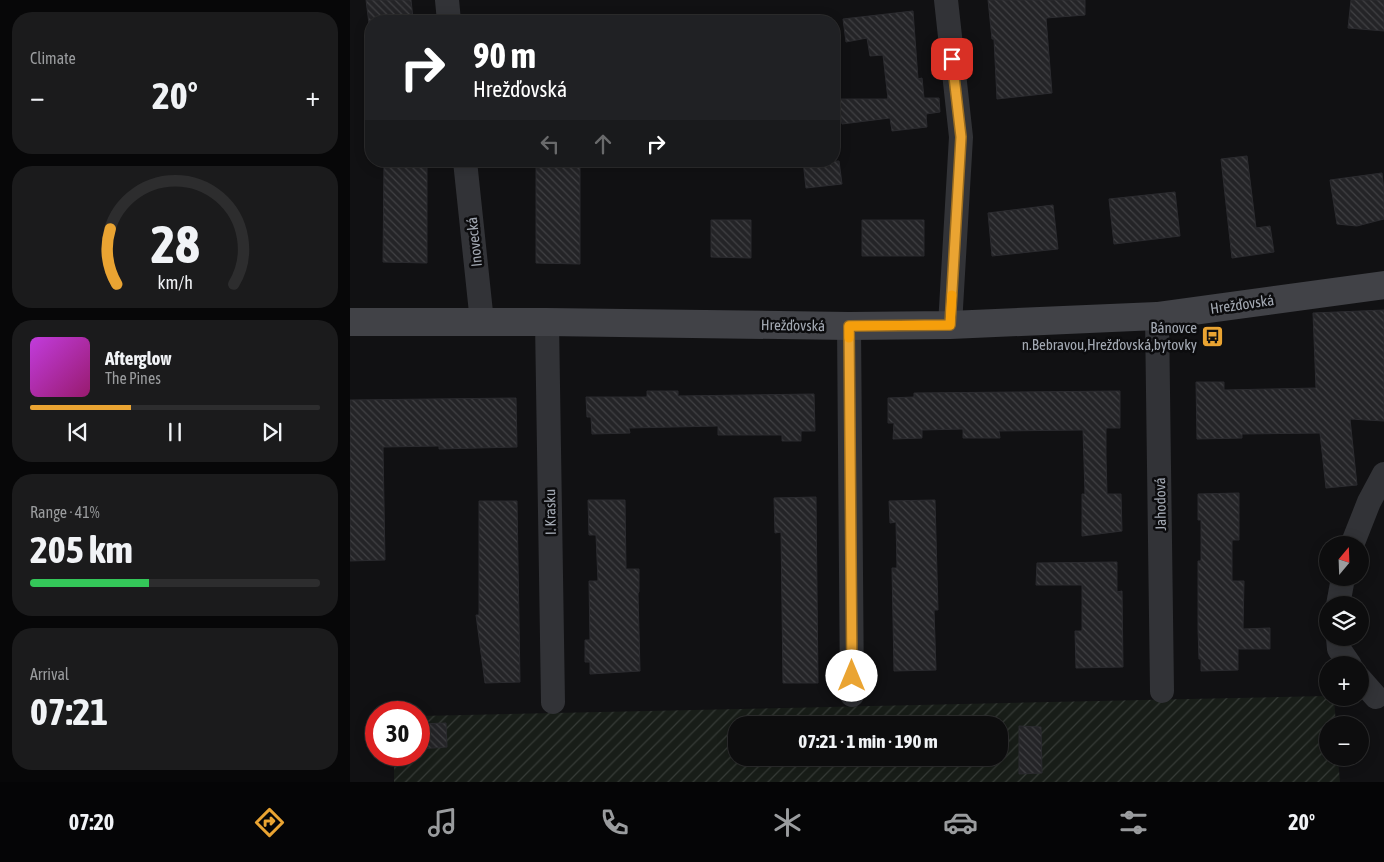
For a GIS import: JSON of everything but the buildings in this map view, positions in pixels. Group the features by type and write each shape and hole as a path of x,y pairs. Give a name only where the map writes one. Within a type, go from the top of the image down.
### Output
{"street":[{"path":"447,0 448,15"},
{"path":"946,0 961,137 950,325"},
{"name":"Inovecká","path":"466,167 482,322"},
{"name":"Hrežďovská","path":"350,322 547,322 849,326 950,325 1157,316 1384,286"},
{"name":"Jahodová","path":"1157,316 1162,692"},
{"name":"I. Krasku","path":"547,322 553,702"},
{"path":"849,326 852,695"},
{"path":"1356,536 1369,502 1384,474"},
{"path":"1369,690 1376,697"}],"shaded area":[{"path":"1319,696 1319,706 1335,706 1335,716 1319,716 1319,766 1339,766 1340,782 394,782 394,766 430,766 430,716"}],"slow traffic":[{"path":"849,338 849,326 950,325 952,295"}],"place":[{"name":"Bánovce n.Bebravou,Hrežďovská,bytovky","path":"1213,336"}],"route":[{"path":"852,676 849,326 950,325 961,137 952,59"}]}
